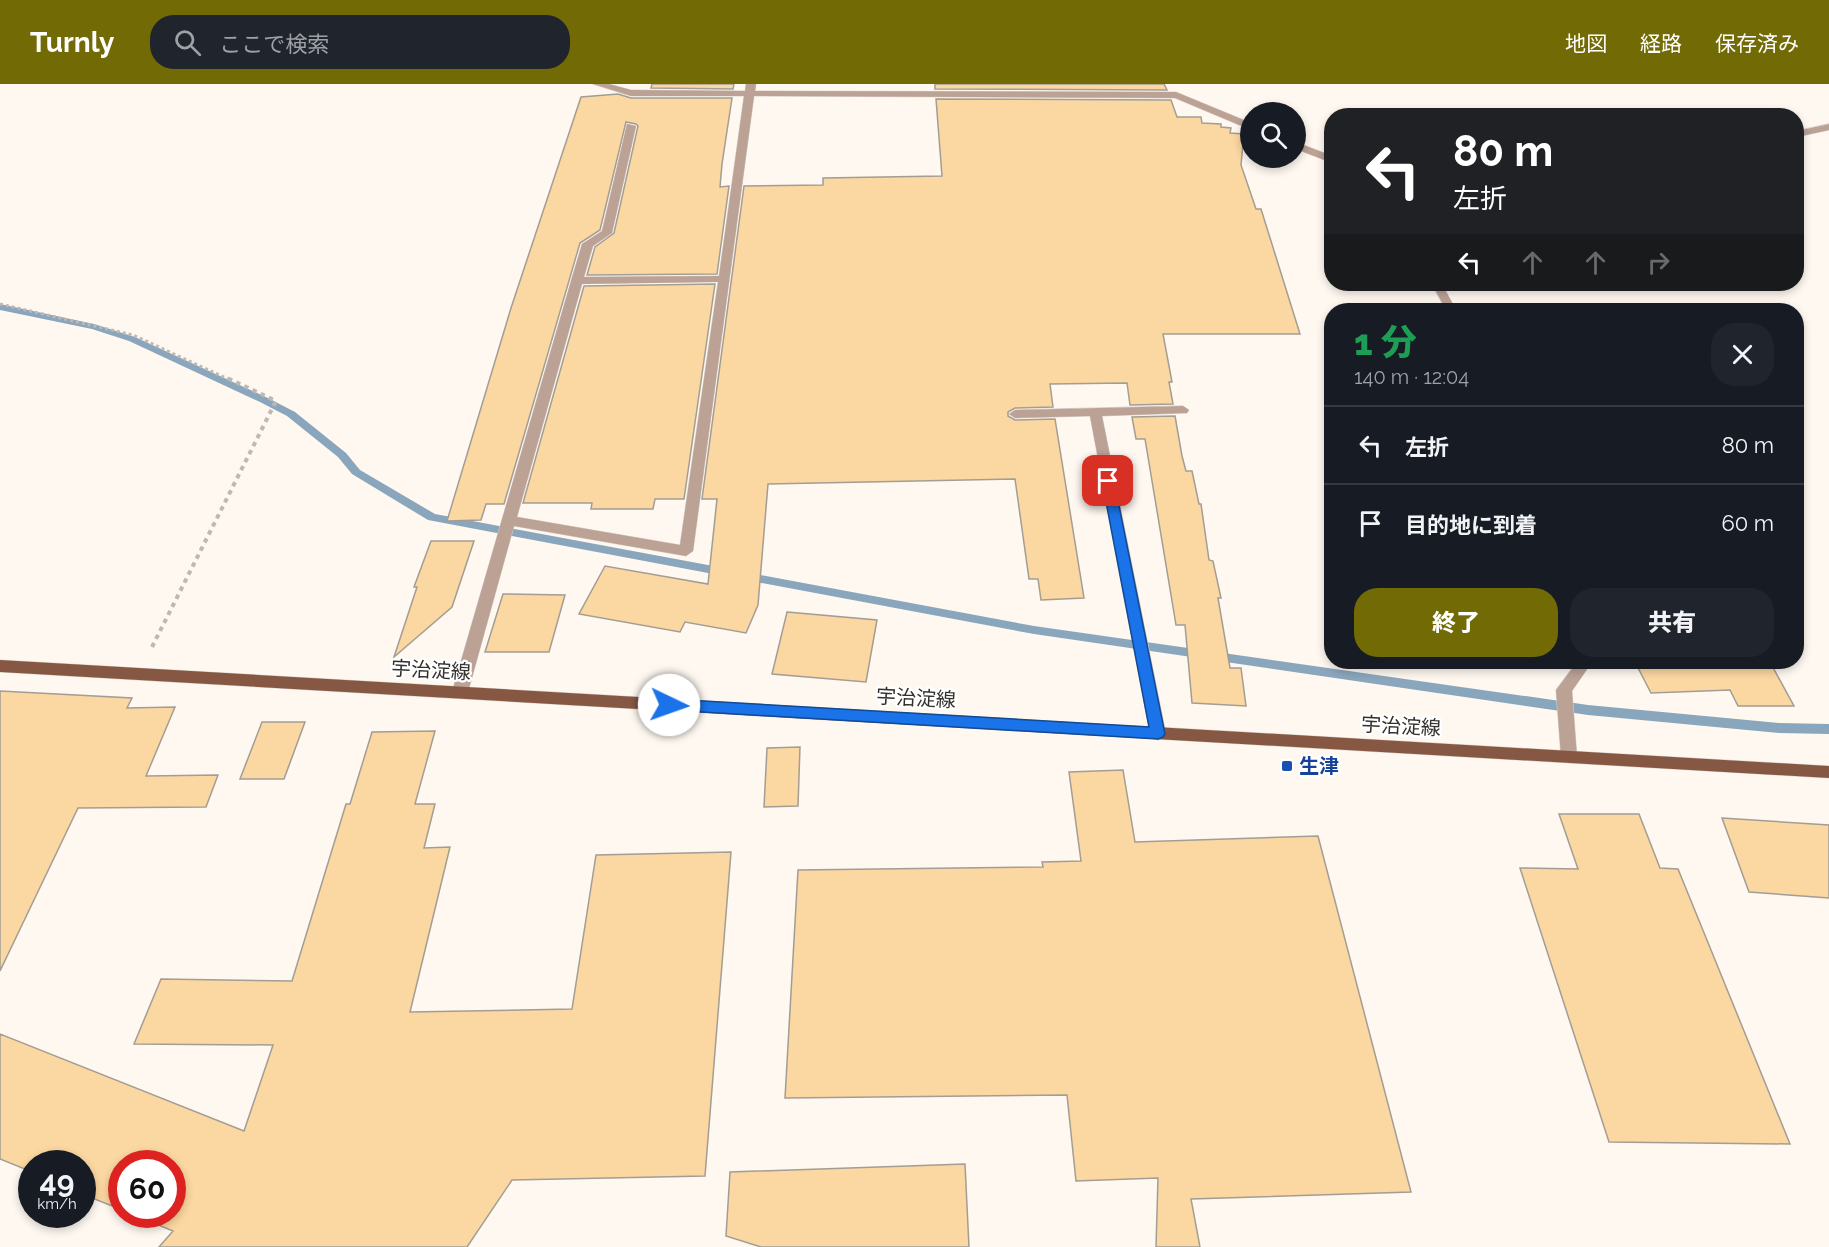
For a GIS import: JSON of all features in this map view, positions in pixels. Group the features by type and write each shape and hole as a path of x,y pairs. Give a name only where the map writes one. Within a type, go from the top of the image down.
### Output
{"main road":[{"name":"宇治淀線","path":"0,666 1829,772"}],"street":[{"path":"598,84 618,87 631,93 751,89 872,89 1176,95 1240,122"},
{"path":"1095,84 1097,95"},
{"path":"509,520 686,551 751,89"},
{"path":"460,693 588,244 607,233 631,126"},
{"path":"1804,132 1829,127"},
{"path":"1306,149 1324,157"},
{"path":"577,281 724,279"},
{"path":"1015,414 1183,410"},
{"path":"1095,412 1158,734"},
{"path":"1569,757 1564,690 1580,669"}],"path":[{"path":"0,304 87,323 133,336 276,401 139,674"}],"building":[{"path":"652,84 734,84 733,89 651,88"},
{"path":"935,84 1164,84 1167,90 935,89"},
{"path":"618,94 631,98 732,98 720,187 729,186 717,274 587,275 595,247 614,233 638,126 626,122 600,230 580,243 504,504 486,504 481,520 447,521 511,308 581,97"},
{"path":"936,99 1171,100 1177,117 1201,117 1202,123 1221,124 1221,127 1231,128 1230,133 1240,134 1240,168 1242,168 1256,209 1261,209 1300,334 1163,334 1172,382 1169,382 1173,404 1130,405 1127,383 1050,384 1053,407 1015,408 1008,412 1008,416 1015,420 1055,419 1084,598 1041,600 1038,579 1029,579 1015,479 768,484 758,605 746,633 685,622 680,632 579,614 605,566 708,584 717,499 702,499 744,186 823,185 823,178 942,176"},
{"path":"715,284 684,499 655,499 653,509 591,509 592,503 523,503 584,286"},
{"path":"1175,416 1186,471 1192,471 1199,504 1201,504 1209,560 1213,561 1221,598 1218,598 1230,668 1241,668 1246,706 1192,703 1185,625 1176,625 1145,439 1136,439 1132,417"},
{"path":"431,541 474,541 452,607 394,657 417,587 414,587"},
{"path":"503,594 565,595 549,652 485,652"},
{"path":"787,612 877,620 866,682 772,674"},
{"path":"1639,669 1774,669 1794,706 1738,706 1730,690 1651,693"},
{"path":"0,691 132,698 127,708 175,707 146,776 218,775 206,807 78,808 0,971"},
{"path":"262,722 305,722 284,779 240,779"},
{"path":"435,731 415,804 435,804 424,848 450,847 410,1012 572,1009 596,855 731,852 705,1176 512,1180 467,1247 159,1247 173,1231 166,1228 186,1228 186,1150 108,1150 108,1204 96,1200 96,1150 18,1150 18,1166 0,1159 0,1034 244,1131 273,1045 134,1044 161,979 292,981 346,804 350,804 372,732"},
{"path":"800,747 798,806 764,807 767,748"},
{"path":"1123,770 1135,842 1318,836 1411,1192 1191,1199 1200,1247 1156,1247 1158,1178 1076,1181 1067,1095 785,1098 798,870 1043,867 1042,862 1081,861 1069,772"},
{"path":"1559,814 1639,814 1660,868 1678,869 1790,1144 1609,1142 1520,868 1578,869"},
{"path":"1722,818 1829,825 1829,898 1749,892"},
{"path":"965,1164 969,1247 761,1247 726,1236 730,1172"}],"waterway":[{"path":"0,307 94,327 132,339 264,400 291,414 342,455 356,472 432,517 724,572"},
{"path":"744,576 1034,630 1588,710 1779,728 1829,729"}],"place":[{"name":"生津","path":"1287,766"}],"route":[{"path":"669,705 1158,734 1108,481"}]}
